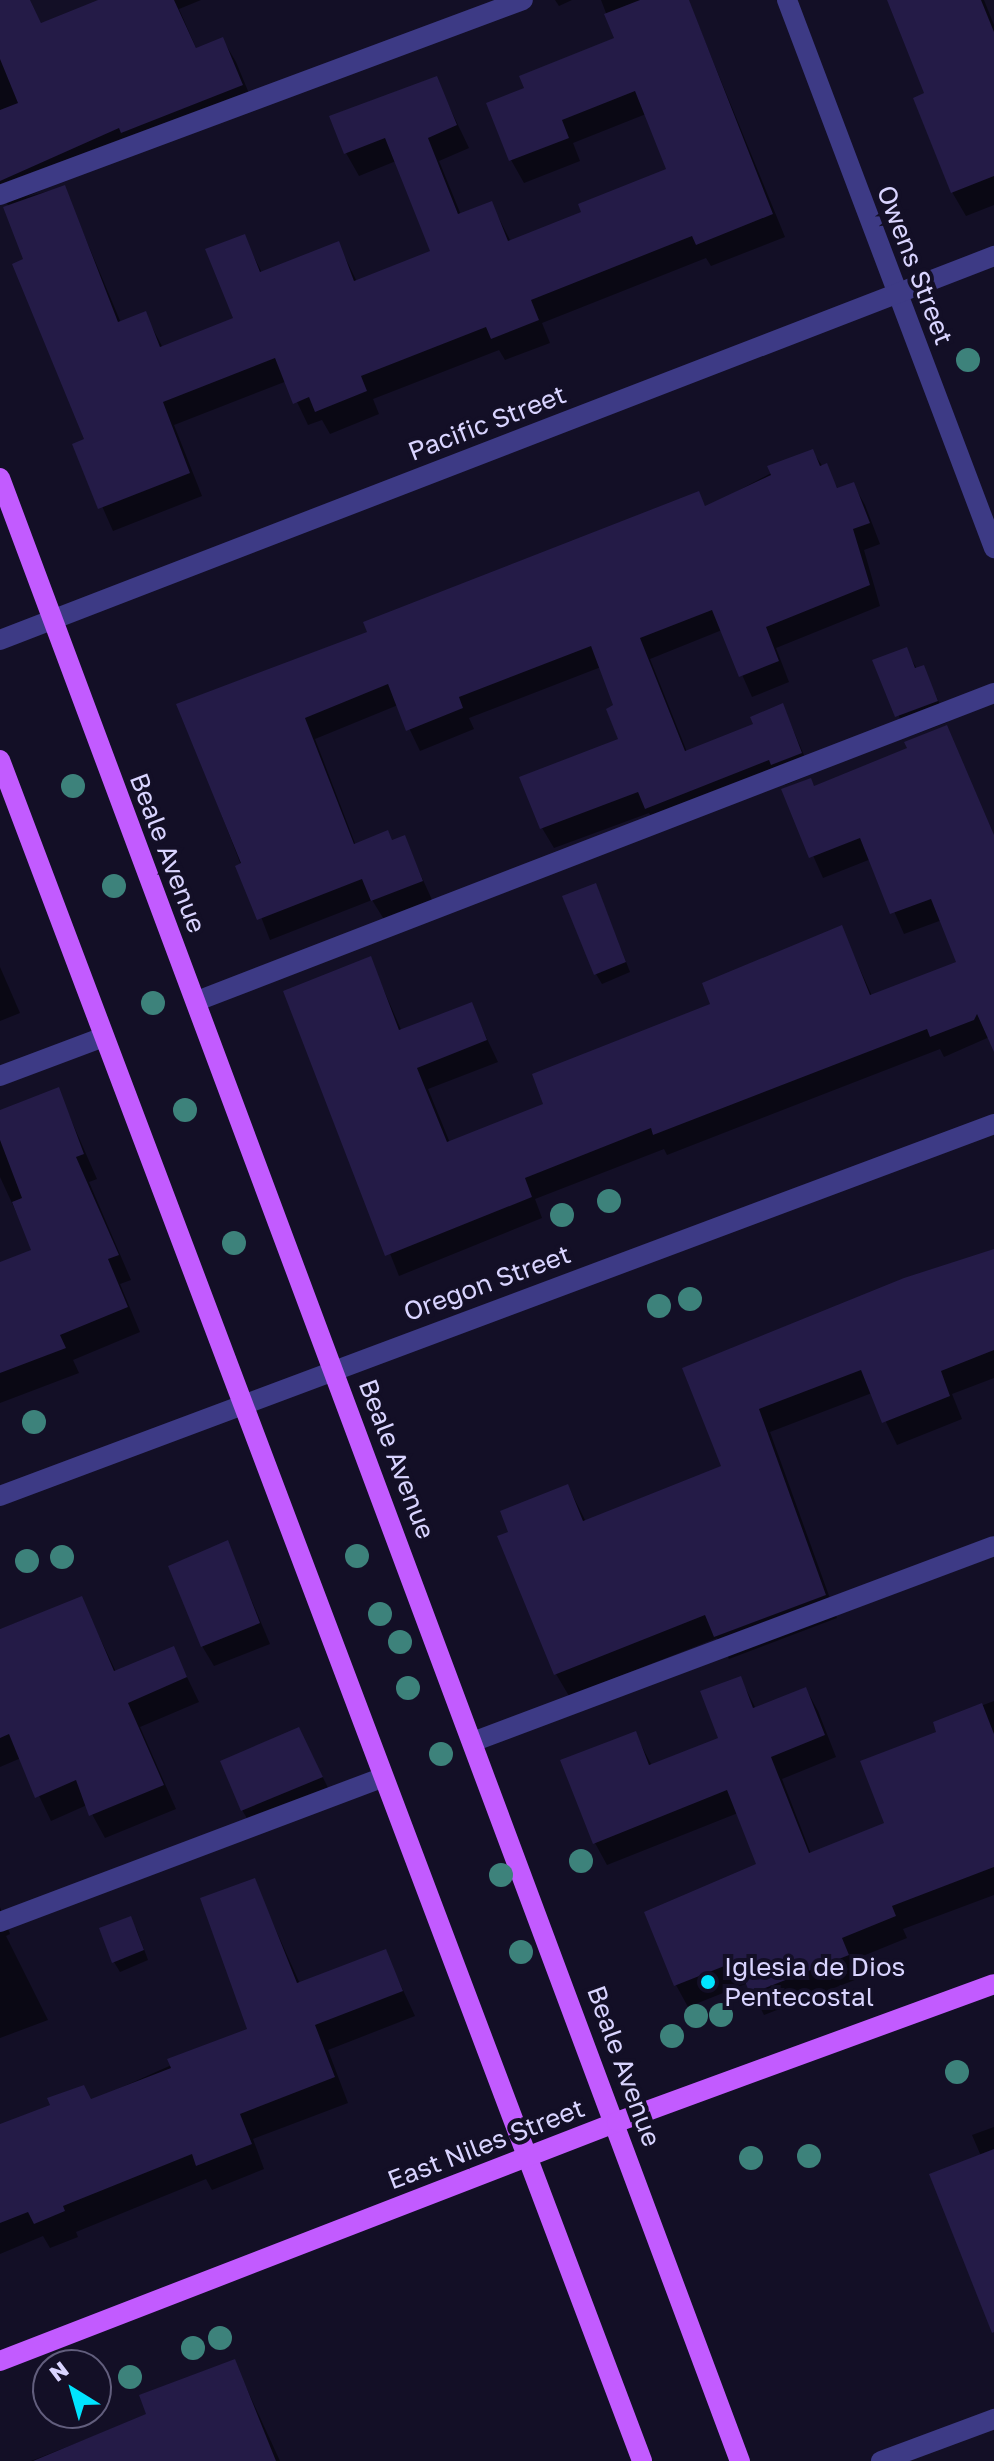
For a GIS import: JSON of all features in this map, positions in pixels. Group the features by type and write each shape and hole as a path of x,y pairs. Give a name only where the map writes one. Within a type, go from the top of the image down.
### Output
{"main road":[{"name":"Beale Avenue","path":"0,478 475,1741 740,2461"},
{"path":"0,760 524,2157 642,2461"},
{"name":"East Niles Street","path":"0,2361 524,2157 994,1984"}],"street":[{"path":"0,195 523,0"},
{"name":"Owens Street","path":"787,0 994,548"},
{"name":"Pacific Street","path":"0,640 994,256"},
{"path":"197,1001 994,693"},
{"path":"0,1076 104,1037"},
{"name":"Oregon Street","path":"0,1496 241,1402 994,1124"},
{"path":"475,1741 994,1546"},
{"path":"0,1922 382,1778"},
{"path":"881,2461 994,2419"}],"building":[{"path":"0,0 30,0 41,23 98,0 174,0 196,48 223,37 243,85 121,133 119,128 0,181 0,110 18,103 0,59"},
{"path":"640,0 689,0 773,214 696,245 692,236 531,300 539,320 491,339 486,327 361,376 367,391 315,412 309,397 293,404 275,358 163,402 190,473 98,509 72,444 84,439 12,264 23,259 3,207 65,185 118,322 146,311 160,347 233,318 205,249 245,234 260,272 339,241 354,281 430,251 385,138 344,154 329,116 437,76 457,125 428,138 458,214 492,201 508,241 581,212 578,204 666,169 635,91 562,120 569,138 509,161 486,103 524,88 519,76 614,38 604,14"},
{"path":"887,0 981,0 994,32 994,176 951,193 913,98 924,93"},
{"path":"813,449 820,466 827,463 837,488 854,482 870,523 853,529 870,585 766,627 779,661 739,677 712,610 640,638 685,751 753,724 750,717 783,703 802,753 771,765 769,760 645,809 638,792 540,829 519,777 618,739 606,709 613,705 591,646 459,697 463,708 406,731 388,684 305,718 354,844 388,830 392,840 405,835 423,881 371,901 362,879 257,920 235,866 241,863 176,704 367,632 363,622 699,491 705,506 771,475 767,466"},
{"path":"907,647 915,668 924,665 938,701 895,717 872,660"},
{"path":"947,725 994,835 994,1052 977,1014 974,1020 930,1037 927,1029 653,1135 651,1128 525,1178 532,1197 385,1256 283,991 371,956 399,1030 472,1002 487,1040 417,1068 447,1142 543,1104 532,1074 710,1004 702,983 842,925 870,995 956,962 931,899 890,914 860,838 809,858 781,789 811,778 814,786 907,748 904,742"},
{"path":"596,883 626,962 594,975 562,896"},
{"path":"59,1087 84,1154 76,1157 119,1255 108,1259 128,1307 60,1335 66,1348 0,1373 0,1262 31,1250 12,1202 22,1198 0,1140 0,1110"},
{"path":"994,1249 994,1350 941,1371 950,1396 882,1423 861,1370 759,1409 826,1595 714,1637 705,1615 554,1675 497,1536 508,1532 500,1511 568,1484 583,1521 721,1466 682,1368 904,1278"},
{"path":"228,1540 260,1623 201,1647 168,1566"},
{"path":"82,1596 114,1671 174,1646 187,1677 128,1703 164,1785 89,1816 76,1780 35,1798 9,1734 0,1738 0,1629"},
{"path":"741,1676 753,1708 806,1687 825,1735 771,1757 809,1853 884,1823 860,1761 936,1732 933,1722 982,1703 994,1734 994,1867 892,1906 896,1916 842,1938 849,1955 750,1994 737,1961 674,1986 644,1912 756,1864 727,1790 593,1844 560,1760 636,1731 649,1765 718,1738 700,1691"},
{"path":"299,1727 323,1777 241,1811 220,1761"},
{"path":"255,1878 297,1983 386,1949 403,1991 315,2025 335,2077 240,2114 252,2144 196,2166 192,2154 63,2206 65,2211 34,2224 28,2212 0,2223 0,2124 50,2105 47,2098 84,2085 91,2099 171,2068 167,2059 247,2029 200,1898"},
{"path":"131,1916 144,1950 112,1963 99,1928"},
{"path":"994,2149 994,2332 992,2333 929,2174"},
{"path":"235,2359 276,2461 33,2461 146,2414 139,2395"}],"place":[{"name":"Iglesia de Dios Pentecostal","path":"708,1982"}]}
